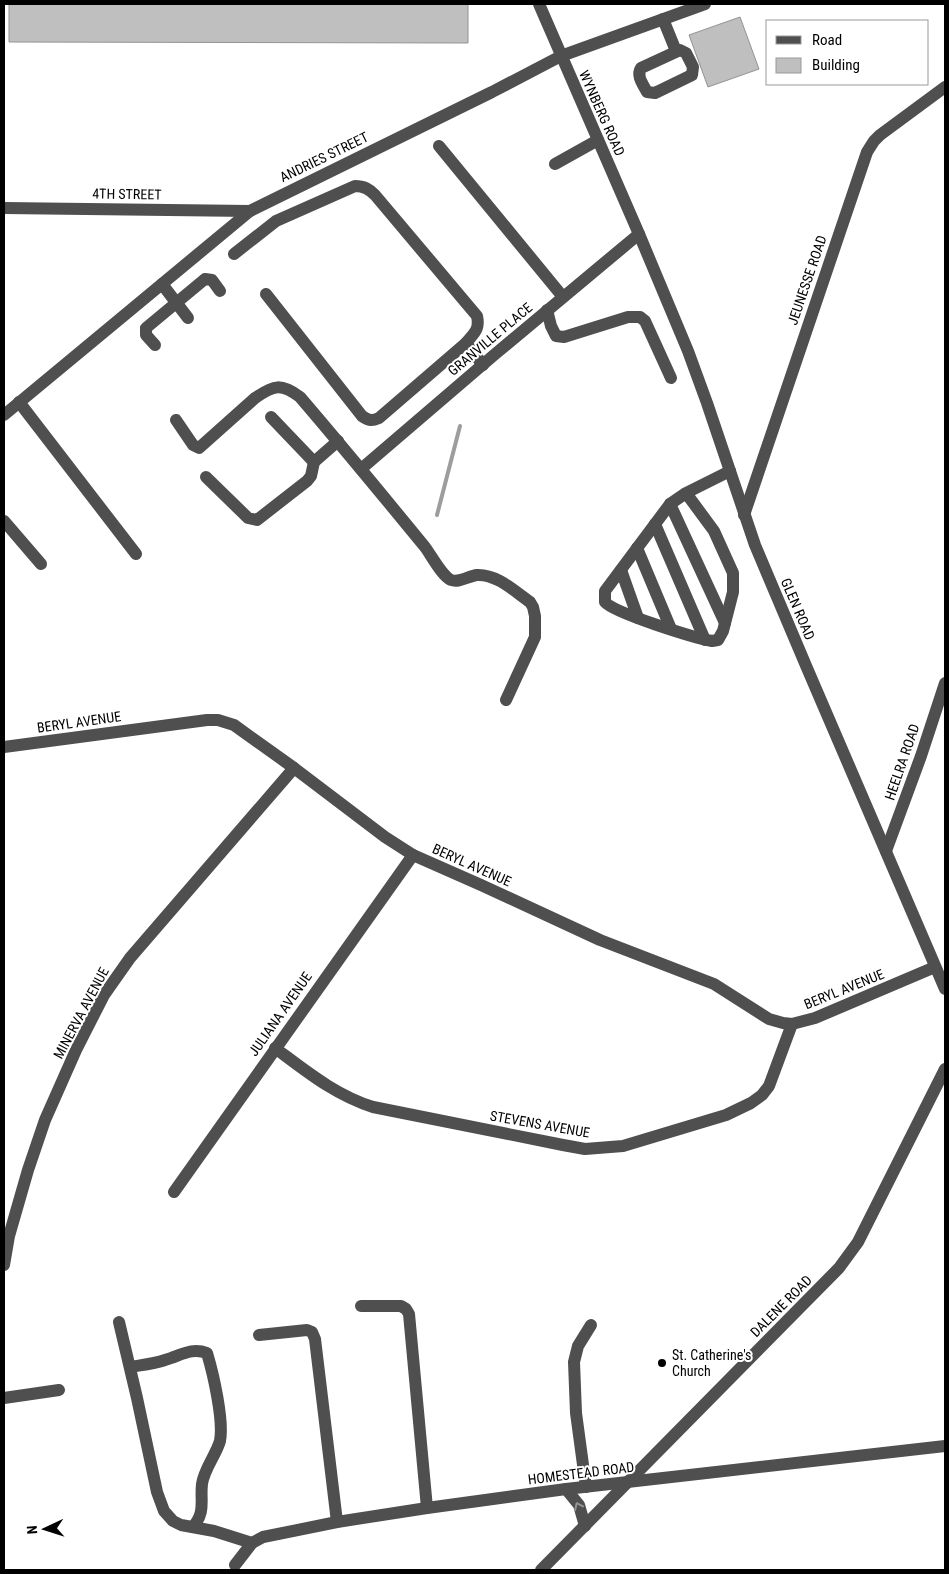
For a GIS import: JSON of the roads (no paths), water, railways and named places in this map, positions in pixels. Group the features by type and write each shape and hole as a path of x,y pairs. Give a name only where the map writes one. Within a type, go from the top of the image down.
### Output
{"street":[{"name":"WYNBERG ROAD","path":"539,4 639,234"},
{"name":"ANDRIES STREET","path":"4,415 250,211 561,56 705,4"},
{"path":"663,19 676,51"},
{"name":"JEUNESSE ROAD","path":"744,515 867,152 880,135 945,87"},
{"path":"555,164 598,140"},
{"path":"439,146 563,297"},
{"path":"234,254 276,221 356,186 362,186 375,194 477,316 479,324 478,329 466,343 380,418 373,421 362,416 266,294"},
{"name":"4TH STREET","path":"4,208 250,211"},
{"name":"GLEN ROAD","path":"639,234 688,351 744,515 806,668 945,989"},
{"name":"GRANVILLE PLACE","path":"361,469 639,234"},
{"path":"155,345 146,335 146,328 205,278 212,280 220,291"},
{"path":"162,284 188,318"},
{"path":"547,310 553,332 559,337 628,316 640,317 645,321 671,378"},
{"path":"466,343 483,365"},
{"path":"176,420 193,445 199,448 255,398 272,388 287,388 300,397 361,469 445,575 451,580 474,576 489,576 495,578 530,602 533,607 536,627 535,637 506,700"},
{"path":"19,402 136,554"},
{"path":"271,416 314,462"},
{"path":"206,477 248,518 257,520 307,481 311,476 314,462 338,441"},
{"path":"686,493 714,531 733,573 733,592 721,636 718,640 705,640 613,608 605,602 605,591 670,504 686,493 730,471"},
{"path":"670,504 725,623"},
{"path":"4,521 41,564"},
{"path":"655,524 705,640"},
{"path":"637,548 671,629"},
{"path":"621,570 638,618"},
{"name":"HEELRA ROAD","path":"886,851 921,756 945,683"},
{"name":"BERYL AVENUE","path":"4,747 207,720 218,720 234,725 385,837 413,855 490,888 600,940 714,984 769,1019 783,1023 792,1024 815,1018 935,967"},
{"name":"MINERVA AVENUE","path":"4,1265 9,1236 45,1120 76,1050 104,995 130,958 294,768"},
{"name":"JULIANA AVENUE","path":"174,1192 413,855"},
{"name":"STEVENS AVENUE","path":"275,1048 328,1087 372,1108 563,1145 597,1149 624,1146 726,1115 751,1103 769,1086 792,1024"},
{"name":"DALENE ROAD","path":"541,1570 850,1255 871,1217 945,1068"},
{"path":"361,1306 400,1306 406,1309 409,1314 427,1508"},
{"path":"119,1322 160,1503 173,1521 252,1543 235,1565"},
{"path":"586,1487 576,1413 574,1362 578,1346 590,1325"},
{"path":"259,1335 308,1330 312,1332 315,1339 337,1522"},
{"path":"130,1367 166,1360 186,1351 207,1353 221,1430 219,1442 203,1478 200,1519 192,1527"},
{"path":"4,1398 59,1390"},
{"name":"HOMESTEAD ROAD","path":"252,1543 263,1537 278,1533 427,1508 566,1489 945,1446"},
{"path":"566,1489 578,1505 585,1526"}],"waterway":[{"path":"437,515 460,426"}],"place":[{"name":"St. Catherine's Church","path":"662,1363"}]}
